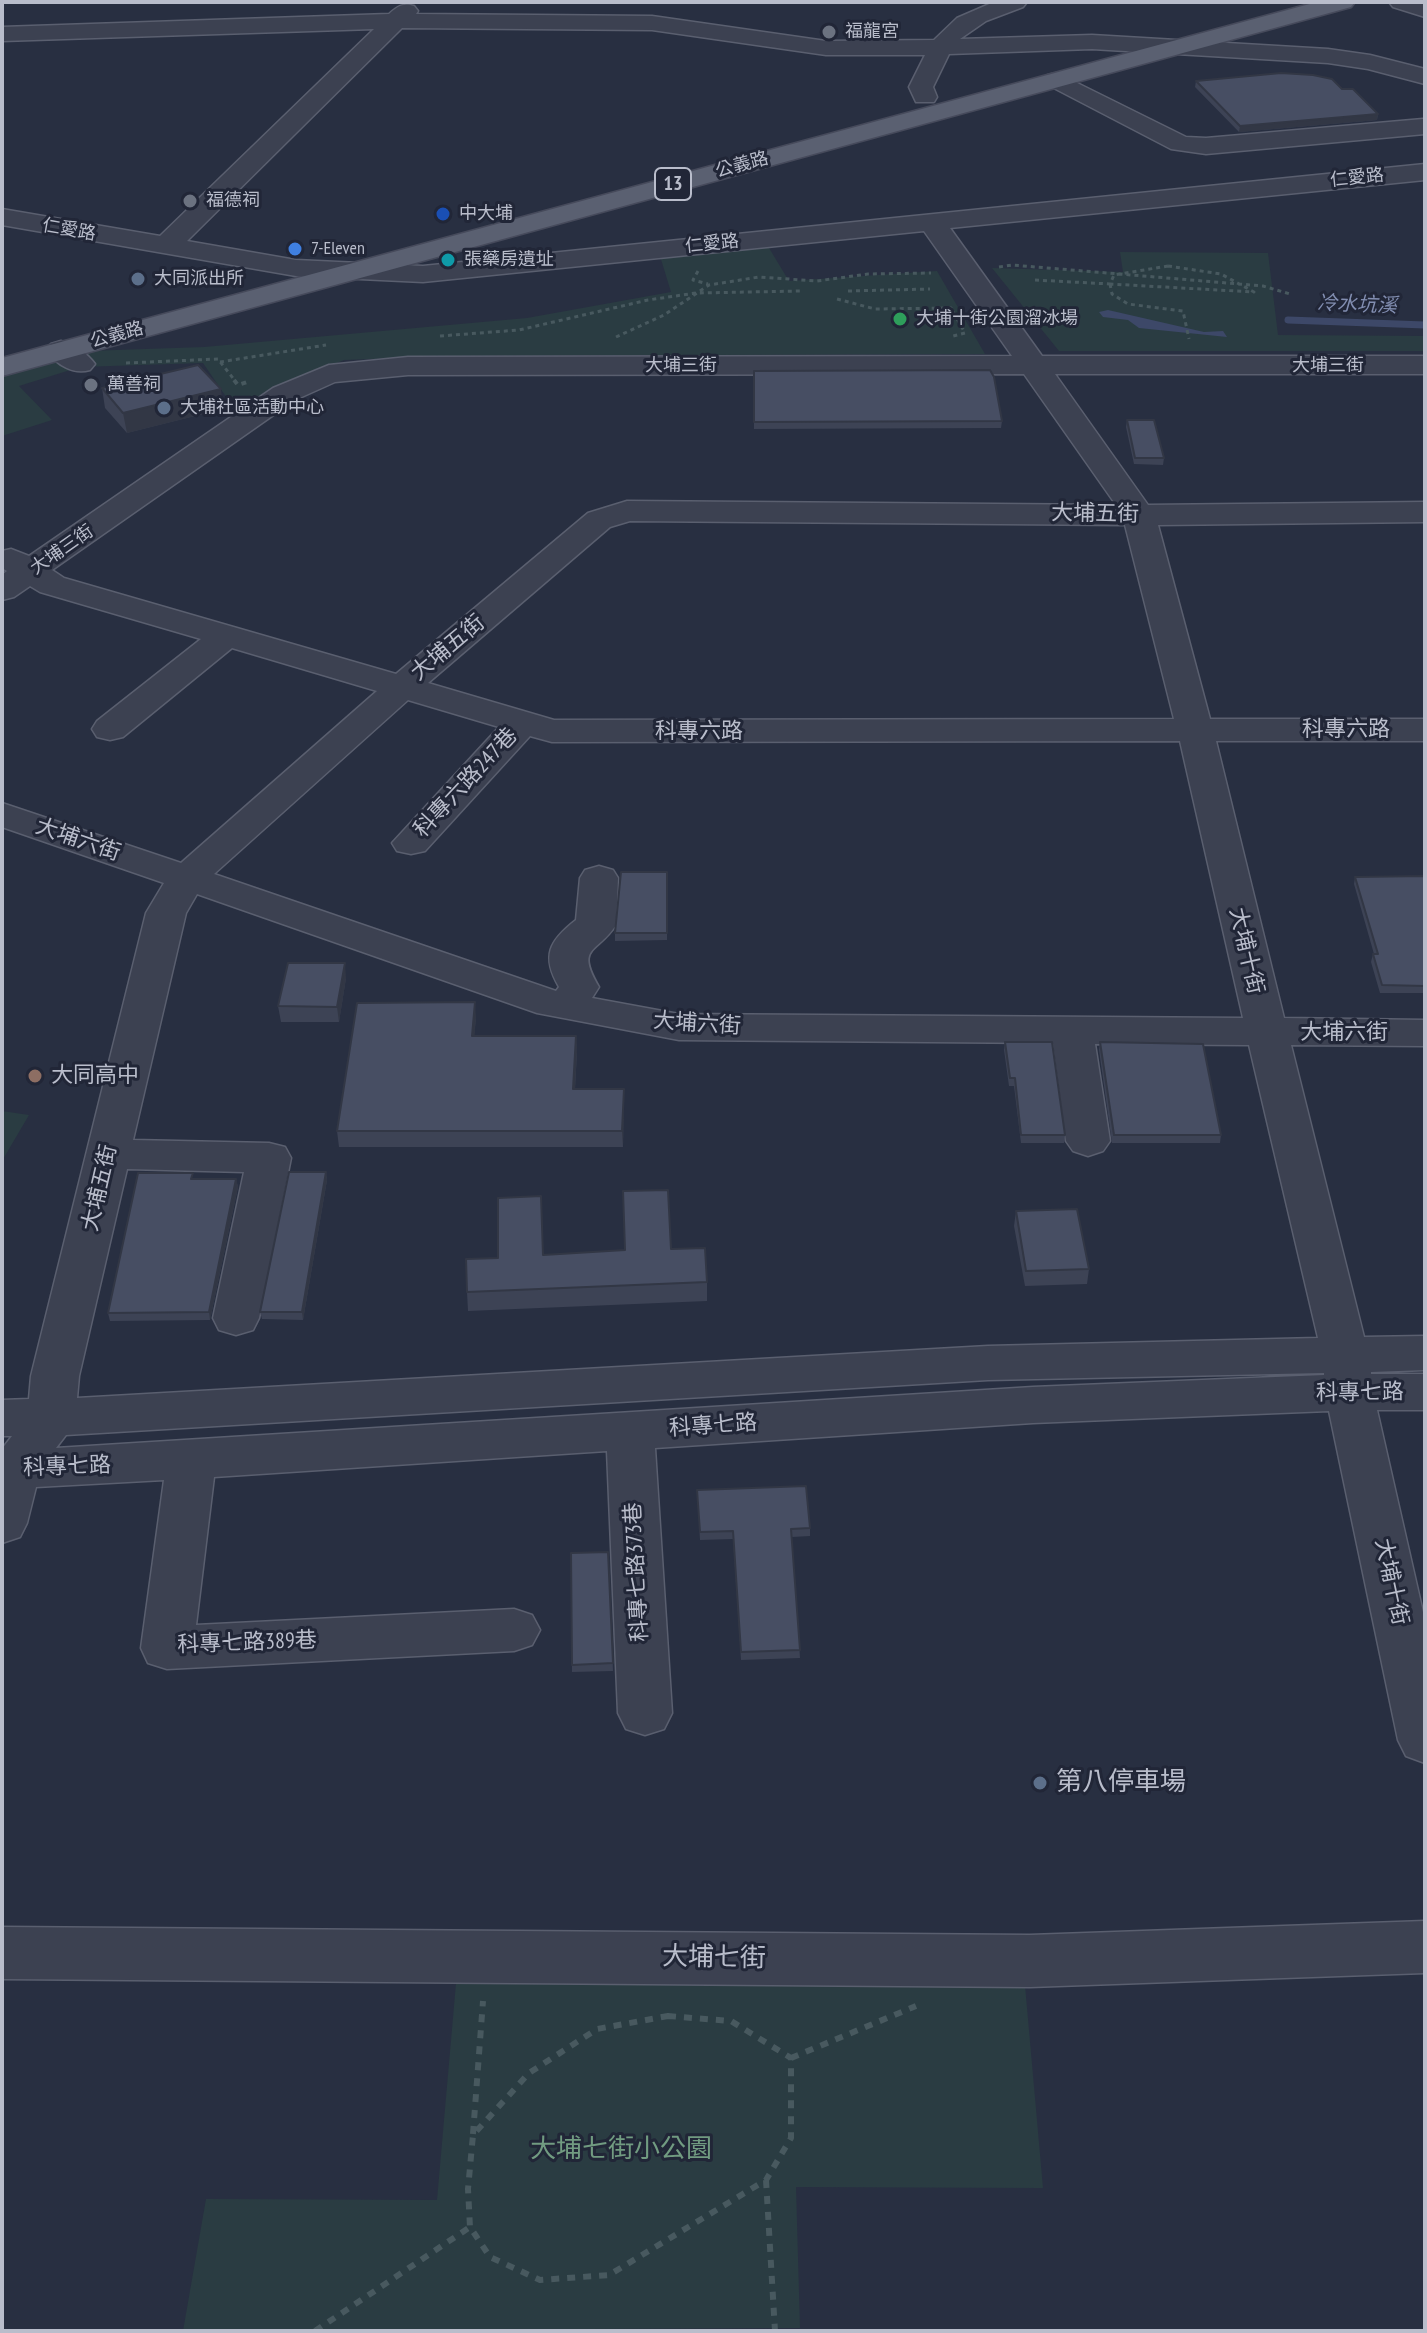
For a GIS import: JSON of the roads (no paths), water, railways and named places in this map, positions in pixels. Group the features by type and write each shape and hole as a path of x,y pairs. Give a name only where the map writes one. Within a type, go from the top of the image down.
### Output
{"main road":[{"name":"公義路","path":"2,346 1285,2"},
{"name":"公義路","path":"2,367 70,357 346,272 1343,2"}],"street":[{"path":"165,247 415,2"},
{"path":"925,97 921,87 940,47 958,25 1015,2"},
{"path":"1401,2 1425,10"},
{"path":"2,34 394,21 652,23 683,25 821,48 940,47 1057,40 1328,56 1370,62 1425,77"},
{"path":"1057,80 1180,144 1206,146 1424,124 1422,163 1425,165"},
{"name":"仁愛路","path":"2,217 296,268 423,274 1425,172"},
{"name":"大埔十街","path":"931,221 1139,515 1195,729 1348,1372 1425,1740"},
{"name":"大埔三街","path":"12,572 271,403 329,374 408,366 1037,368 1425,365"},
{"name":"大埔五街","path":"2,1523 9,1469 51,1418 55,1376 166,913 187,878 401,688 599,520 627,511 1139,515 1425,512"},
{"name":"科專六路","path":"12,572 552,731 1425,730"},
{"path":"110,729 226,636"},
{"name":"科專六路247巷","path":"411,843 522,723"},
{"name":"大埔六街","path":"2,814 567,1006 679,1027 1425,1033"},
{"path":"567,1006 579,987 568,968 572,943 596,925 599,878"},
{"path":"1072,1032 1088,1141"},
{"path":"108,1154 269,1158 236,1318"},
{"name":"科專七路","path":"9,1469 1033,1405 1348,1372 1425,1353"},
{"name":"科專七路","path":"2,1418 51,1418 988,1363 1348,1372 1425,1392"},
{"name":"科專七路373巷","path":"630,1431 645,1713"},
{"name":"科專七路389巷","path":"191,1460 167,1648 514,1630"},
{"name":"大埔七街","path":"2,1953 1030,1961 1425,1947"}],"water":[{"path":"1108,310 1204,332 1223,331 1227,337 1139,328 1128,320 1103,317 1099,312"}],"waterway":[{"name":"冷水坑溪","path":"1288,320 1425,325"}],"place":[{"name":"福龍宮","path":"829,32"},
{"name":"福德祠","path":"190,201"},
{"name":"中大埔","path":"443,214"},
{"name":"7-Eleven","path":"295,249"},
{"name":"張藥房遺址","path":"448,260"},
{"name":"大同派出所","path":"138,279"},
{"name":"大埔十街公園溜冰場","path":"900,319"},
{"name":"萬善祠","path":"91,385"},
{"name":"大埔社區活動中心","path":"164,408"},
{"name":"大同高中","path":"35,1076"},
{"name":"第八停車場","path":"1040,1783"}],"park label":[{"name":"大埔七街小公園","path":"621,2150"}]}
